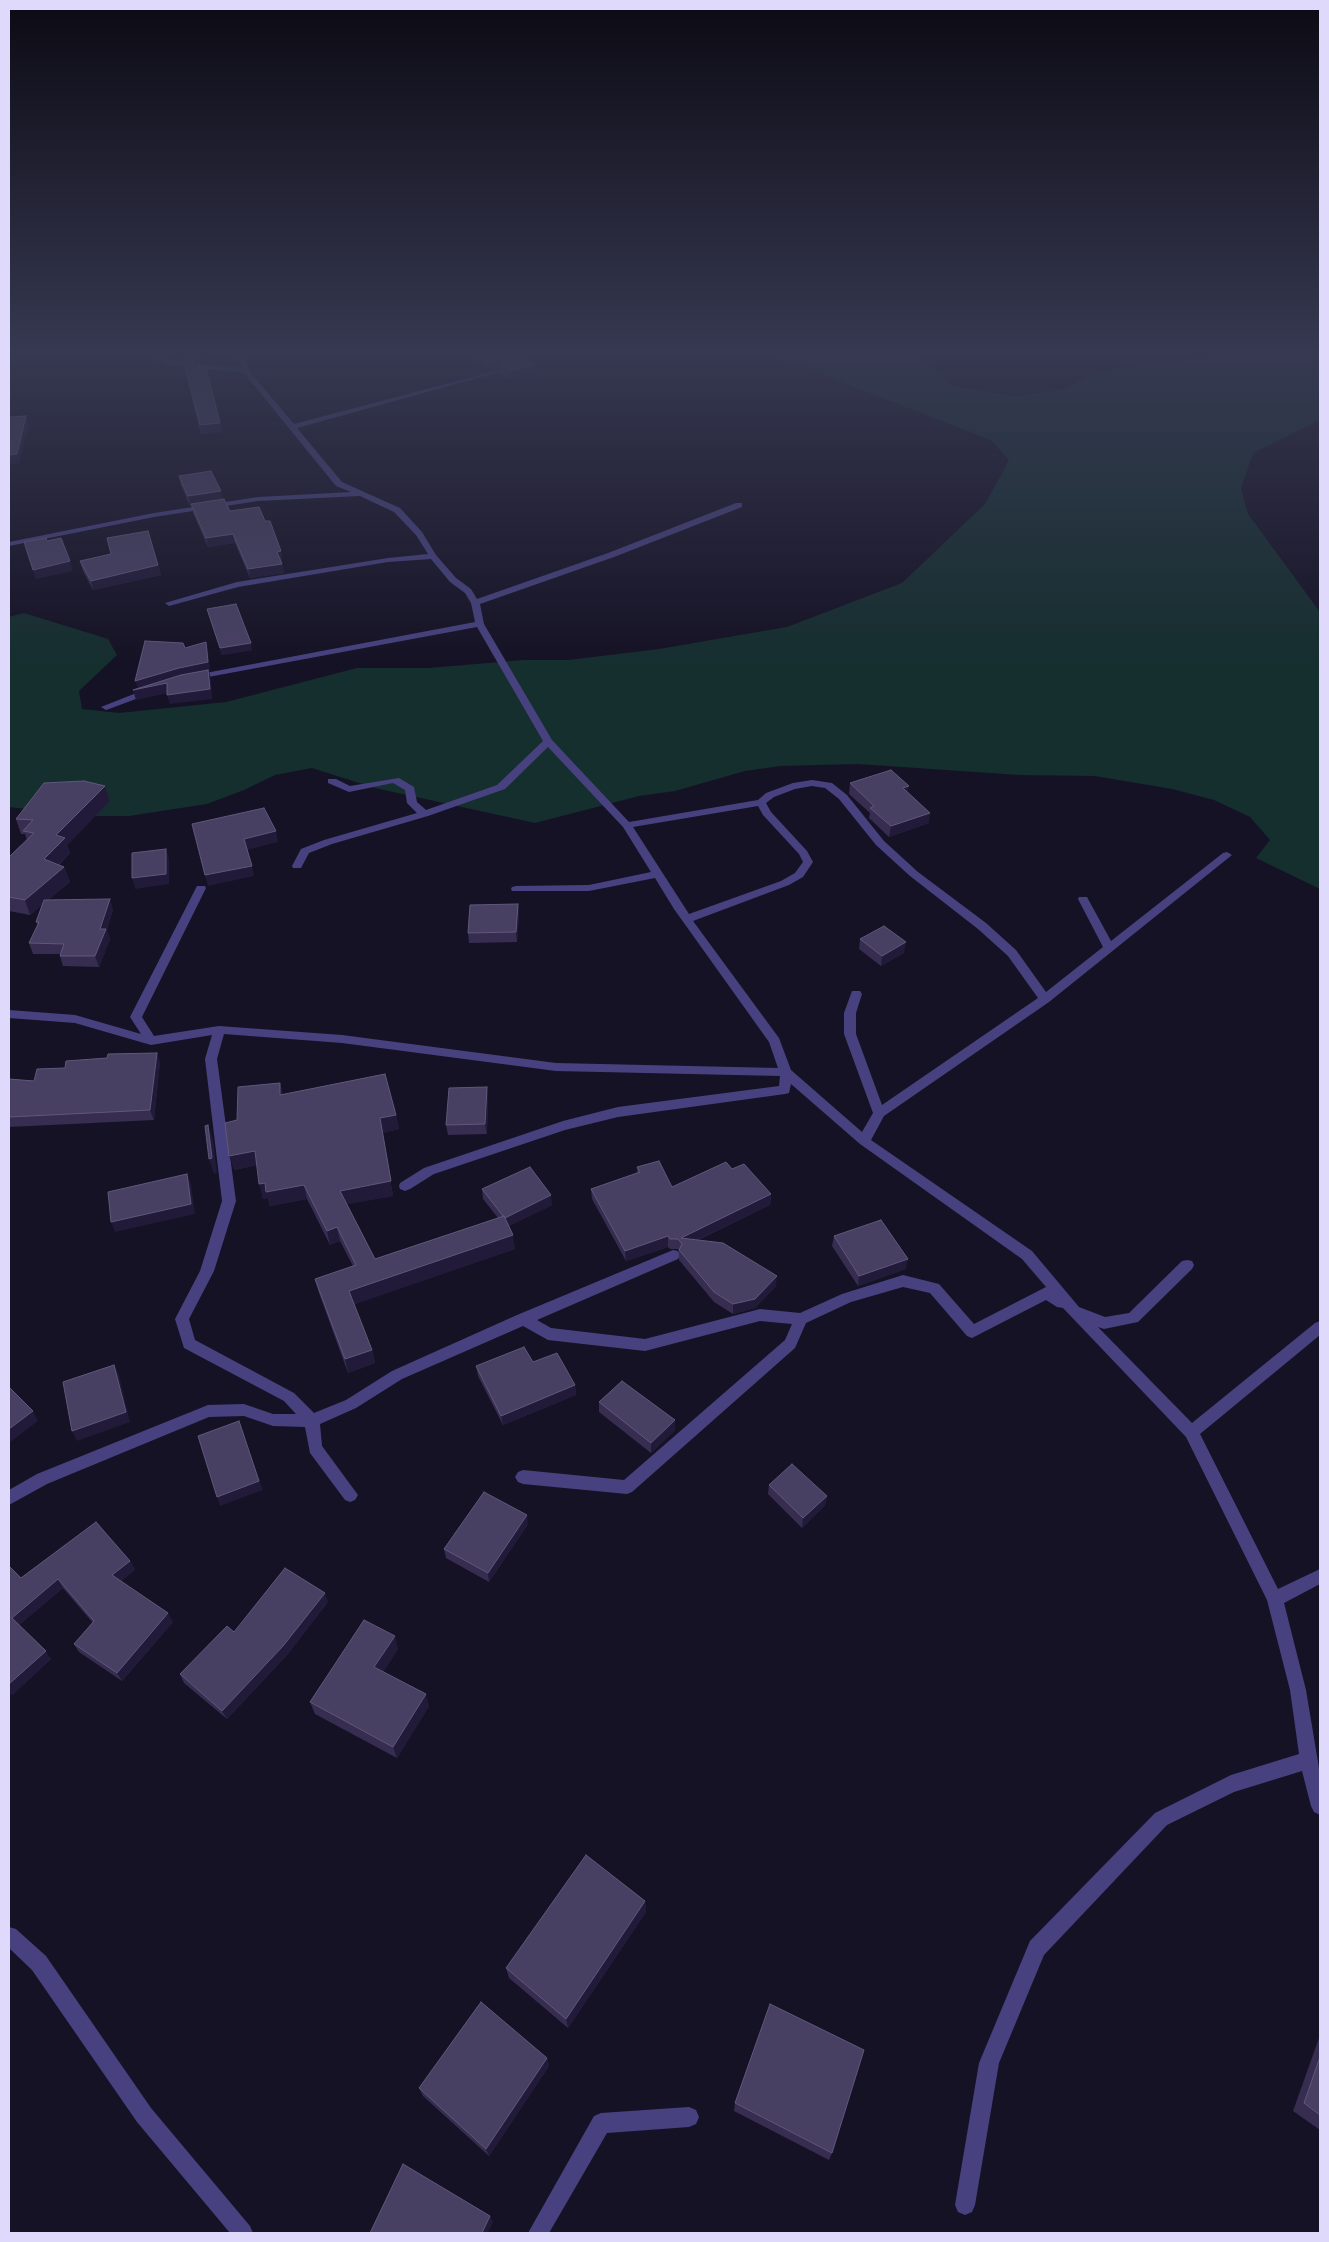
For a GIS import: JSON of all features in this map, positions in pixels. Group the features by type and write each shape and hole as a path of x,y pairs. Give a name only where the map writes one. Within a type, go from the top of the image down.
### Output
{"street":[{"path":"318,459 339,484 397,510 419,534 433,556 453,580 468,591 475,603 480,624 548,741 627,825 687,919 775,1040 786,1072 785,1090 618,1112 563,1126 429,1171 405,1186"},
{"path":"9,544 154,515 258,499 364,494"},
{"path":"475,603 611,555 739,505"},
{"path":"169,603 246,583 388,560 433,556"},
{"path":"182,681 480,624"},
{"path":"106,707 156,689"},
{"path":"297,866 306,851 313,848 424,814 501,787 548,741"},
{"path":"332,781 349,789 395,780 410,789 412,803 424,814"},
{"path":"627,825 761,802 793,786 812,783 828,785 843,797 880,843 914,874 982,926 1012,953 1045,999"},
{"path":"687,919 785,883 805,870 808,862 803,853 767,813 761,802"},
{"path":"864,1140 880,1113 1045,999 1226,855"},
{"path":"516,889 589,888 659,874"},
{"path":"151,1041 136,1017 201,888"},
{"path":"1083,899 1109,947"},
{"path":"856,994 850,1013 850,1034 880,1113"},
{"path":"9,1014 75,1019 151,1041 219,1030 342,1039 556,1068 786,1072 864,1140 1027,1255 1074,1311 1191,1432 1275,1598 1298,1690 1308,1760 1320,1806"},
{"path":"219,1030 210,1059 229,1201 207,1271 182,1319 189,1344 289,1397 312,1421 315,1448 350,1495"},
{"path":"9,1498 42,1479 208,1411 244,1410 273,1420 312,1421 351,1404 396,1375 673,1255"},
{"path":"522,1319 548,1334 645,1345 760,1315 802,1320 847,1298 903,1281 934,1288 972,1332 1046,1293 1074,1311 1104,1323 1133,1318 1187,1265"},
{"path":"523,1477 627,1487 790,1344 802,1320"},
{"path":"1191,1432 1320,1327"},
{"path":"1275,1598 1320,1576"},
{"path":"965,2205 989,2063 1037,1948 1161,1819 1231,1784 1308,1760"},
{"path":"9,1936 39,1963 144,2116 243,2233"},
{"path":"538,2233 601,2123 689,2117"}],"green space":[{"path":"1008,459 1251,459 1241,488 1248,514 1320,612 1320,889 1256,858 1270,840 1250,817 1214,800 1172,789 1095,776 1019,775 858,764 781,766 745,771 675,791 639,796 535,823 375,788 312,768 275,775 244,790 207,804 129,816 86,816 9,807 9,617 24,613 108,639 117,655 79,691 82,709 119,713 226,702 357,668 429,668 523,660 568,660 659,649 787,627 902,583 985,504 1009,460"}],"building":[{"path":"211,471 221,491 188,496 179,476"},
{"path":"224,499 230,511 259,507 265,521 270,521 281,551 277,552 282,564 248,569 233,534 206,538 191,504"},
{"path":"148,531 158,565 91,581 80,561 111,554 107,538"},
{"path":"46,538 47,541 61,538 70,561 33,570 24,542"},
{"path":"236,604 251,643 220,648 207,609"},
{"path":"145,641 183,643 185,648 206,642 208,662 135,681"},
{"path":"208,670 210,689 167,695 167,683 133,690 181,675"},
{"path":"891,770 909,786 903,788 930,813 891,826 870,808 874,806 850,783"},
{"path":"84,781 105,786 56,835 65,838 44,859 64,867 25,900 9,897 9,857 34,833 23,831 33,820 16,819 44,783"},
{"path":"264,808 276,831 244,839 252,866 205,875 192,824"},
{"path":"166,849 166,874 132,878 132,853"},
{"path":"110,899 100,929 106,929 95,956 60,956 64,944 29,943 39,922 36,922 44,900"},
{"path":"518,904 516,932 468,933 470,905"},
{"path":"884,926 906,942 882,956 860,939"},
{"path":"157,1053 150,1110 9,1117 9,1079 34,1081 37,1069 65,1068 66,1061 107,1058 108,1054"},
{"path":"385,1074 396,1115 380,1118 391,1181 340,1191 375,1259 504,1216 513,1235 349,1291 372,1350 345,1359 315,1279 356,1265 337,1227 327,1231 304,1185 266,1192 265,1183 259,1184 255,1151 229,1156 225,1123 237,1120 238,1087 280,1083 280,1095"},
{"path":"487,1087 485,1124 446,1125 449,1088"},
{"path":"208,1125 212,1158 209,1159 205,1126"},
{"path":"659,1161 672,1187 726,1162 732,1169 744,1164 771,1194 681,1238 723,1243 777,1276 755,1299 733,1304 714,1292 679,1250 682,1244 678,1239 670,1239 668,1236 625,1251 591,1189 640,1172 637,1167"},
{"path":"530,1167 551,1195 505,1218 482,1189"},
{"path":"187,1174 191,1204 111,1222 108,1192"},
{"path":"881,1220 908,1259 859,1276 834,1236"},
{"path":"524,1347 533,1362 557,1353 575,1385 501,1416 476,1366"},
{"path":"114,1365 126,1412 72,1431 63,1382"},
{"path":"622,1381 675,1420 651,1443 599,1402"},
{"path":"9,1387 33,1411 9,1429"},
{"path":"239,1421 259,1481 217,1497 198,1436"},
{"path":"792,1464 827,1496 803,1518 769,1485"},
{"path":"484,1492 527,1515 488,1573 444,1549"},
{"path":"96,1522 130,1561 112,1575 168,1613 117,1673 74,1644 94,1621 58,1579 12,1618 46,1651 9,1684 9,1566 21,1578"},
{"path":"285,1568 325,1593 283,1646 222,1711 180,1674 227,1626 234,1632"},
{"path":"364,1620 395,1636 374,1667 426,1694 393,1747 310,1702"},
{"path":"586,1855 645,1901 566,2019 506,1968"},
{"path":"481,2002 547,2058 486,2149 419,2088"},
{"path":"770,2004 864,2050 832,2153 735,2103"},
{"path":"1320,2057 1320,2115 1304,2103"},
{"path":"403,2164 490,2216 482,2233 370,2233"}]}
